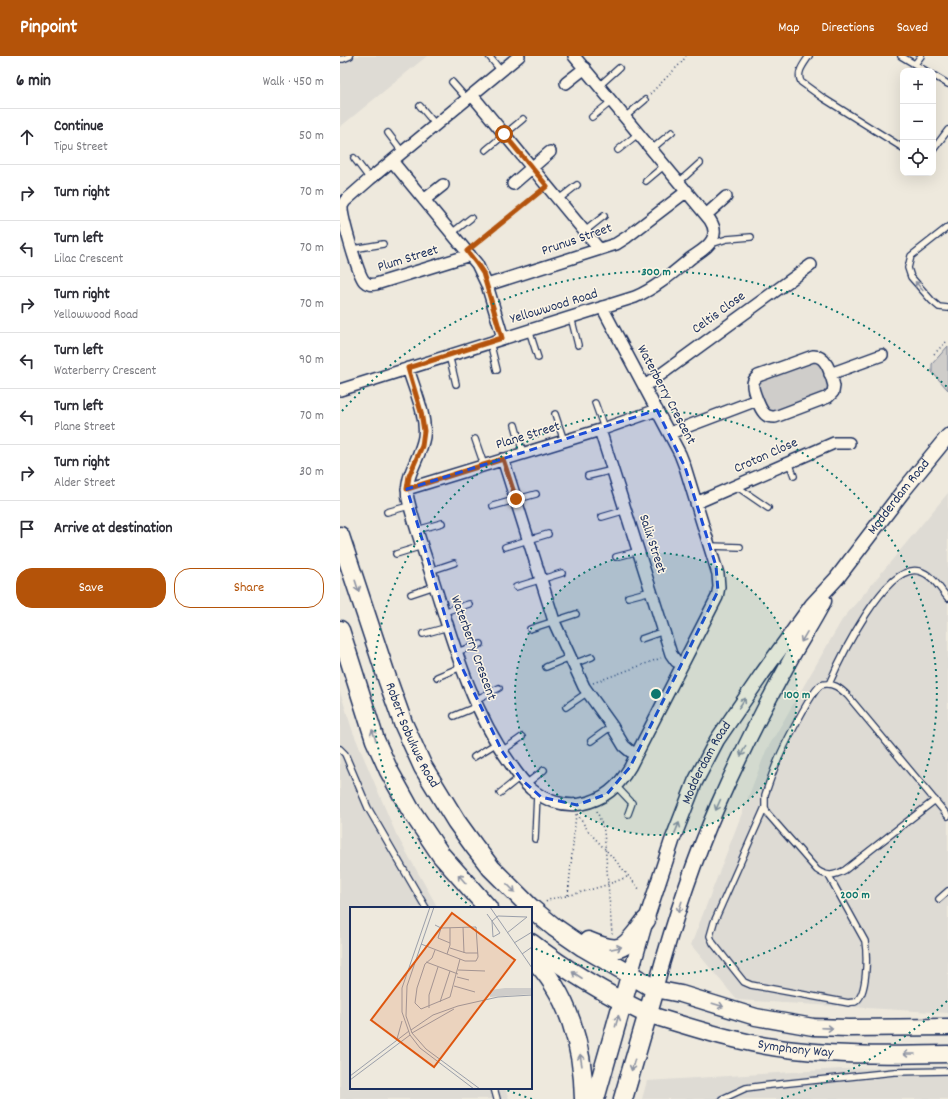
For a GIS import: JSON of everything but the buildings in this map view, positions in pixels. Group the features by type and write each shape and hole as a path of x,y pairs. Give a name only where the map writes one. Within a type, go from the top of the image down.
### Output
{"main road":[{"name":"Robert Sobukwe Road","path":"340,536 403,723 424,767 456,821 491,868 536,906 554,927 630,976 655,989"},
{"path":"340,630 375,740 388,771 410,810 441,855 487,907"},
{"path":"554,927 602,947 618,949 630,940 646,920"},
{"path":"532,944 585,981 647,1014"},
{"path":"532,958 552,983 561,999 573,1028 582,1062 584,1099"},
{"path":"595,1099 630,976"},
{"path":"623,1099 655,989"},
{"name":"Symphony Way","path":"655,989 681,994 756,1017 813,1027 948,1027"},
{"name":"Symphony Way","path":"647,1014 729,1038 794,1050 839,1053 948,1054"}],"street":[{"name":"Plum Street","path":"468,253 371,285 364,280 344,221 341,206 370,179 519,56"},
{"path":"574,56 713,224 714,235 708,245"},
{"path":"566,83 585,68"},
{"path":"470,97 532,167 599,250"},
{"path":"513,184 550,152"},
{"path":"392,161 477,264 487,285 502,338"},
{"path":"424,200 443,185"},
{"name":"Prunus Street","path":"487,285 599,250 621,241 687,191"},
{"path":"706,215 726,197"},
{"name":"Yellowwood Road","path":"340,390 635,297 652,288 708,245"},
{"name":"Celtis Close","path":"645,386 811,265"},
{"name":"Waterberry Crescent","path":"408,368 421,412 424,431 422,446 409,476 407,489 409,506 461,667 499,747 523,780 537,794 554,802 566,805 577,805 594,801 607,794 616,786 626,772 717,597 718,591 718,574 685,467 670,433 602,307"},
{"path":"830,374 882,355"},
{"path":"813,356 822,358 830,374 834,386 831,395 775,417 767,416 763,413 753,388 753,383 758,376 813,356"},
{"path":"670,433 757,400"},
{"name":"Plane Street","path":"407,489 602,429 657,410"},
{"name":"Salix Street","path":"602,429 613,470 671,654"},
{"name":"Modderdam Road","path":"630,976 646,920 677,826 695,782 717,740 812,605 837,578 899,496 948,436"},
{"name":"Croton Close","path":"696,503 834,443 849,443"},
{"path":"503,459 554,621 571,661 586,690 612,726 624,746 636,754"},
{"name":"Modderdam Road","path":"655,989 670,936 687,885 717,806 788,664 837,578"},
{"path":"671,654 676,661 682,664"}],"lane":[{"path":"340,59 350,56"},
{"path":"489,56 501,71"},
{"path":"809,56 800,71 799,79 801,82 823,98 900,146"},
{"path":"901,56 921,68"},
{"path":"915,64 921,56"},
{"path":"599,86 620,68"},
{"path":"936,77 948,84"},
{"path":"452,82 470,97"},
{"path":"625,117 645,100"},
{"path":"592,117 612,101"},
{"path":"420,106 436,125"},
{"path":"486,150 523,119"},
{"path":"936,146 948,130"},
{"path":"652,149 672,132"},
{"path":"388,133 402,153"},
{"path":"618,150 639,133"},
{"path":"354,158 370,179"},
{"path":"679,182 700,163"},
{"path":"646,181 665,165"},
{"path":"559,200 577,185"},
{"path":"585,231 604,216"},
{"path":"452,233 471,218"},
{"path":"947,228 911,256 908,268 911,276 932,301 939,307 948,308"},
{"path":"708,245 727,240 751,237"},
{"name":"Plum Street","path":"353,249 383,244"},
{"path":"571,317 578,345"},
{"path":"529,330 538,358"},
{"path":"490,342 497,370"},
{"path":"449,356 456,384"},
{"path":"595,403 602,429"},
{"path":"555,414 564,441"},
{"path":"515,425 523,453"},
{"path":"475,439 484,465"},
{"path":"789,462 794,476"},
{"path":"588,476 613,470"},
{"path":"736,486 768,508"},
{"path":"493,506 536,494"},
{"path":"387,512 409,506"},
{"path":"602,517 626,510"},
{"path":"417,530 442,523"},
{"path":"505,547 548,534"},
{"path":"396,554 422,546"},
{"path":"710,546 740,546"},
{"path":"616,557 639,551"},
{"path":"430,571 454,563"},
{"path":"829,684 838,664 865,616 890,583 900,575 910,570 925,573 948,598"},
{"path":"516,587 562,573"},
{"path":"411,594 435,586"},
{"path":"628,598 651,591"},
{"path":"443,612 469,604"},
{"path":"530,629 576,614"},
{"path":"423,634 448,627"},
{"path":"641,639 664,631"},
{"path":"456,652 481,644"},
{"path":"546,667 592,657"},
{"path":"436,677 461,667"},
{"path":"934,800 845,870 836,875 829,876 822,874 817,870 767,813 765,807 765,795 778,760 795,726 818,687 829,684 841,689 848,696 948,816"},
{"path":"454,716 499,688"},
{"path":"566,707 586,690"},
{"path":"591,740 612,726"},
{"path":"474,757 522,737"},
{"path":"340,749 345,754 368,808 425,907"},
{"path":"500,793 544,770"},
{"path":"616,786 632,802 628,814"},
{"path":"535,839 537,794"},
{"path":"765,807 714,922 710,936 713,943 744,982 751,985 849,1003 858,999 862,992 866,978 865,942 829,876"},
{"path":"939,899 948,891"},
{"path":"722,1099 746,1088 761,1086 894,1072 948,1071"},
{"path":"494,1089 497,1099"}],"path":[{"path":"645,100 686,56"},
{"path":"468,253 547,186"},
{"path":"934,354 948,340"},
{"path":"586,690 671,654"},
{"path":"594,801 604,831 613,934"},
{"path":"568,896 576,813 589,832 640,890"},
{"path":"536,906 550,898 568,896 608,885 629,876"}],"highlighted area":[{"path":"657,410 685,467 716,566 718,591 630,767 607,794 577,805 541,797 521,779 502,751 458,659 407,489"}],"shaded area":[{"path":"340,56 427,56 340,127"},
{"path":"948,346 948,390 932,372 932,364"},
{"path":"815,359 822,362 830,391 769,414 756,386 760,380"},
{"path":"948,493 948,1013 737,1000 691,945 766,751 842,620"},
{"path":"340,692 353,732 396,834 437,907 350,907 350,1089 505,1089 509,1099 340,1099"},
{"path":"948,1066 948,1099 642,1099 647,1081 841,1069"}],"route":[{"path":"504,134 547,186 467,251 483,273 502,338 408,368 424,422 424,439 409,476 407,489 503,459 516,499"}]}
